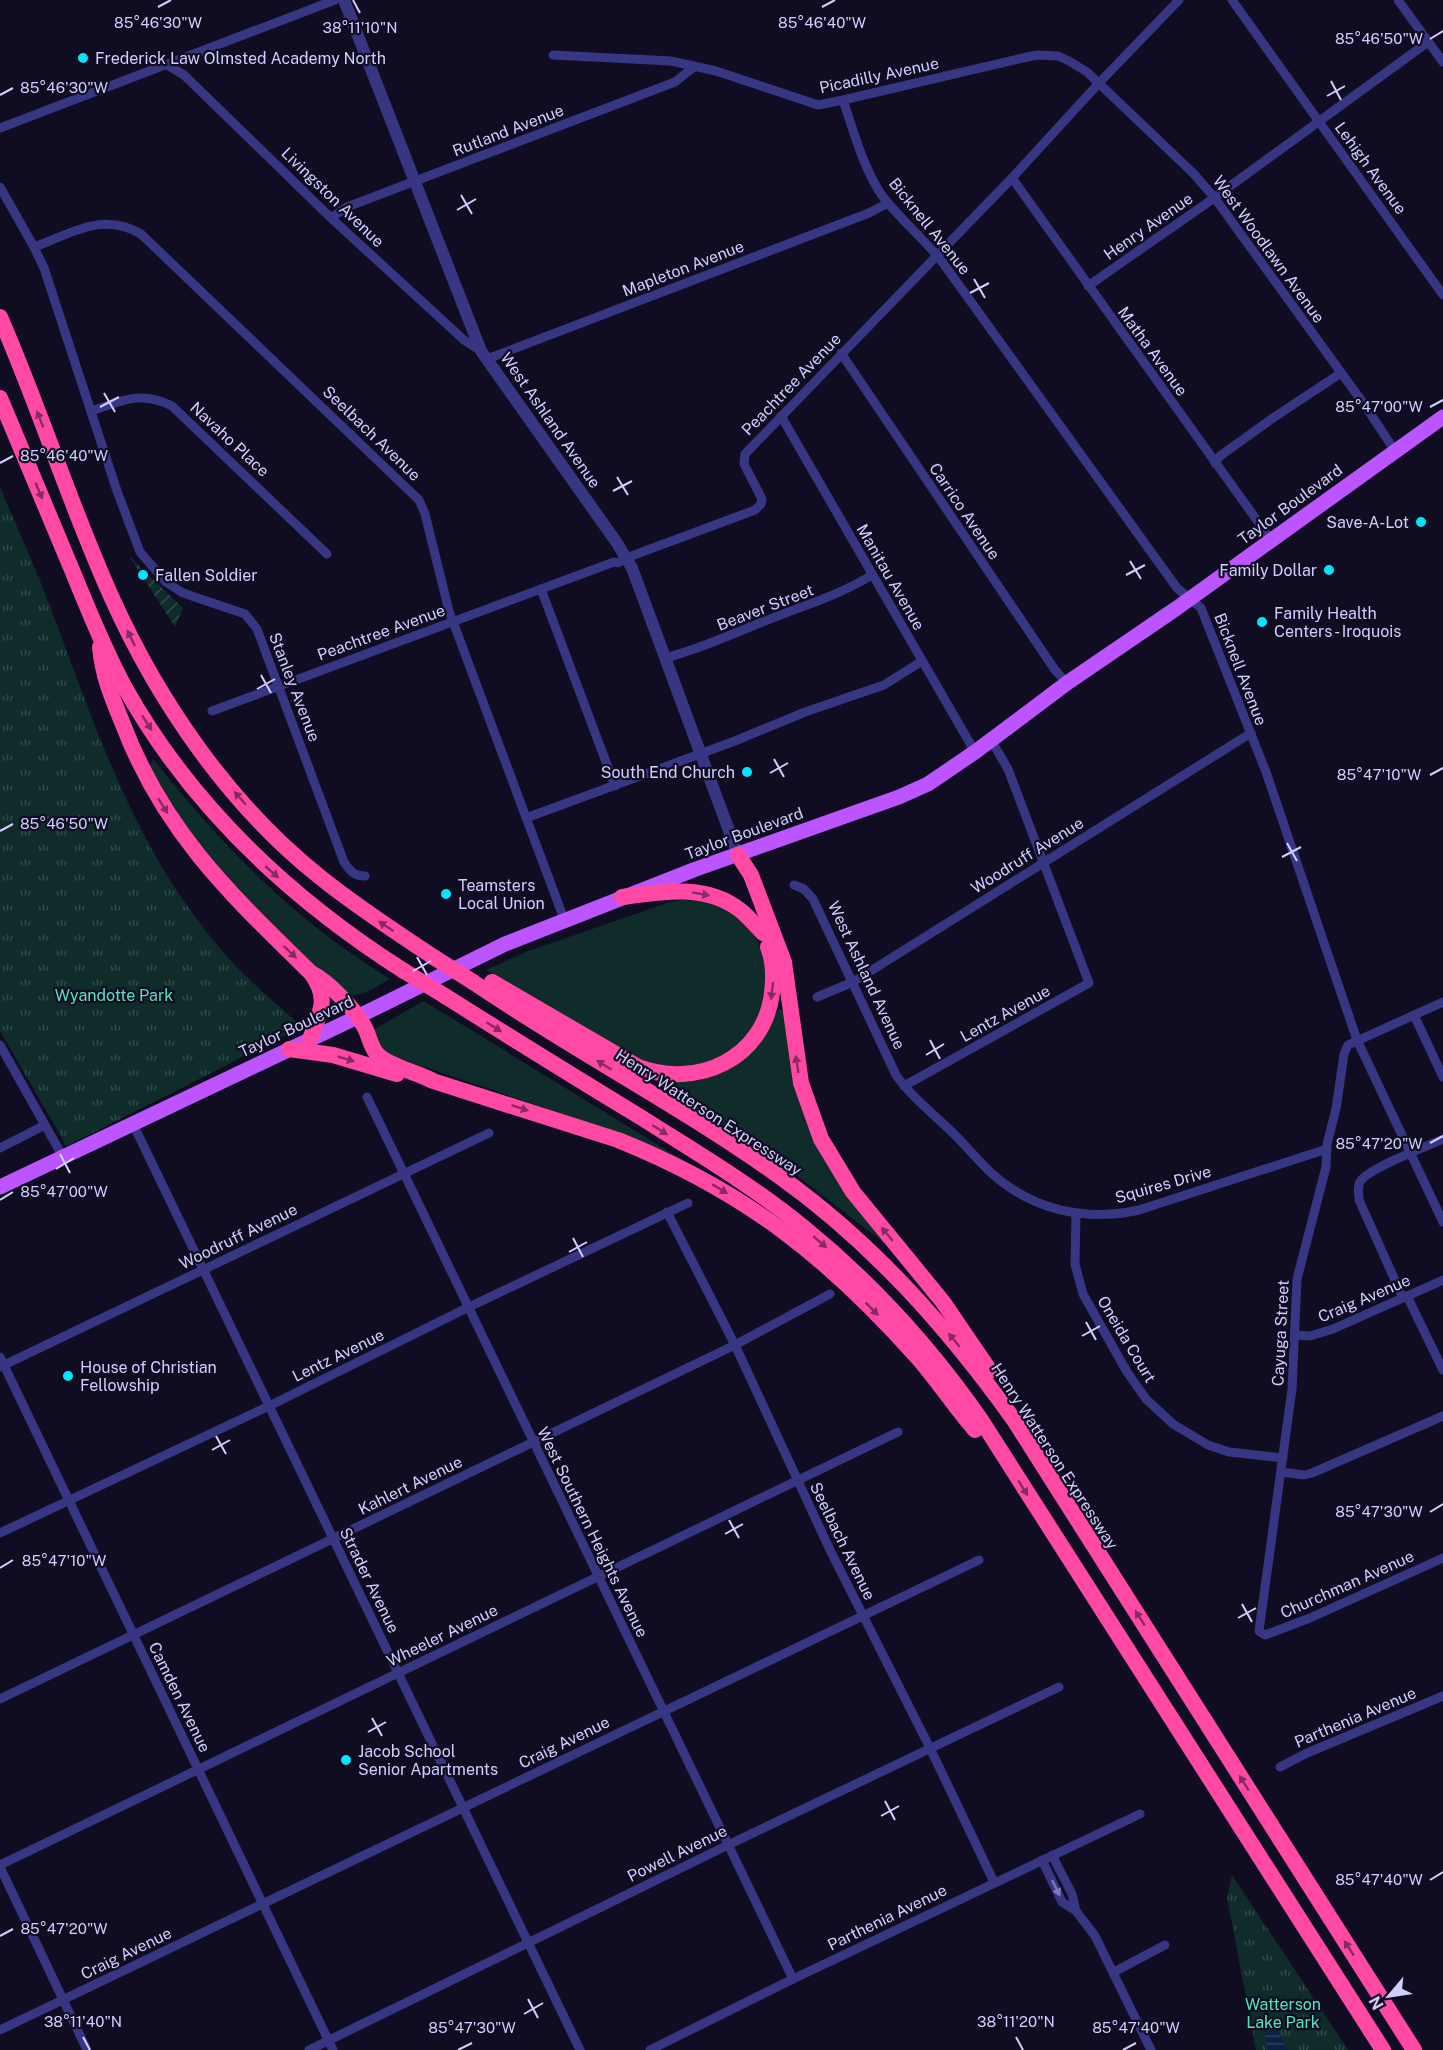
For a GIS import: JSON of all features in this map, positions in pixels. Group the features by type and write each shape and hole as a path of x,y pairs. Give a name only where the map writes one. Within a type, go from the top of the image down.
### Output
{"highway":[{"name":"Henry Watterson Expressway","path":"0,317 110,593 155,683 192,740 215,770 262,822 318,876 369,915 517,1011 750,1156 825,1212 911,1291 957,1344 1014,1420 1414,2050"},
{"path":"0,398 99,634 123,685 176,766 218,816 267,867 352,937 701,1155 769,1201 803,1227 866,1283 905,1323 961,1391 1148,1678 1383,2050"},
{"path":"99,634 106,682 132,748 162,806 199,858 219,881 318,982 323,995 323,1004 310,1039"},
{"path":"473,982 486,979 638,1067 671,1076 693,1074 715,1068 735,1057 754,1038 767,1015 772,991 773,964 741,874 738,855"},
{"path":"738,855 751,875 784,962 801,1083 821,1139 853,1192 961,1325 993,1375 1014,1420"},
{"path":"622,897 676,891 711,895 741,910 763,933"},
{"path":"311,973 319,977 358,1016 378,1054 386,1061 433,1081 618,1140 678,1166 743,1202 789,1234 846,1283 920,1360 973,1428 1003,1455"},
{"path":"289,1049 333,1054 416,1080 433,1081"}],"main road":[{"name":"Taylor Boulevard","path":"0,1187 477,957 622,897 916,790 975,752 1067,683 1190,599 1443,417"}],"street":[{"path":"0,128 335,0"},
{"name":"West Ashland Avenue","path":"345,0 484,355 632,568 738,855"},
{"name":"Peachtree Avenue","path":"212,711 614,561 618,563 759,507 760,496 743,459 745,454 1012,178 1179,0"},
{"name":"Lehigh Avenue","path":"1232,0 1443,295"},
{"path":"1398,0 1443,62"},
{"name":"Henry Avenue","path":"1088,286 1428,42"},
{"name":"Picadilly Avenue","path":"553,55 671,61 716,71 818,105 1038,55 1051,55 1069,61 1099,83"},
{"name":"Livingston Avenue","path":"167,64 184,75 331,218 464,340 484,355"},
{"name":"Rutland Avenue","path":"331,218 342,209 675,82 694,67"},
{"name":"West Woodlawn Avenue","path":"1099,83 1193,173 1214,197 1395,451"},
{"name":"Bicknell Avenue","path":"843,100 868,167 880,192 937,255 1177,588 1202,608 1286,830 1357,1040 1443,1222"},
{"name":"Matha Avenue","path":"1012,178 1271,540"},
{"name":"Stanley Avenue","path":"0,187 44,268 117,491 140,552 166,582 183,593 245,614 257,629 344,862 350,871 358,876 365,876"},
{"name":"Mapleton Avenue","path":"484,355 869,213 888,203"},
{"name":"Seelbach Avenue","path":"34,247 102,224 119,225 131,229 149,241 419,500 425,514 453,621 564,920"},
{"name":"Carrico Avenue","path":"841,353 1054,670 1067,683"},
{"path":"1215,463 1220,456 1264,424 1341,373"},
{"name":"Navaho Place","path":"91,411 142,397 159,399 172,406 327,554"},
{"name":"Manitau Avenue","path":"781,416 975,752"},
{"name":"Beaver Street","path":"665,658 705,646 823,600 872,575"},
{"path":"541,589 615,786"},
{"path":"526,818 700,754 805,712 884,685 922,662"},
{"name":"Woodruff Avenue","path":"817,997 853,982 1251,733"},
{"path":"991,740 1008,769 1043,862"},
{"name":"Lentz Avenue","path":"904,1086 1089,983 1043,862"},
{"name":"West Ashland Avenue","path":"794,885 804,889 813,899 896,1075 904,1086"},
{"path":"1357,1040 1443,1002"},
{"path":"1414,1015 1443,1075"},
{"name":"Cayuga Street","path":"1262,1635 1259,1625 1292,1389 1297,1279 1326,1167 1327,1149 1340,1092 1344,1054 1348,1045 1357,1040"},
{"path":"0,1045 63,1157"},
{"name":"Squires Drive","path":"904,1086 990,1172 1004,1183 1032,1201 1076,1214 1101,1216 1139,1210 1327,1149"},
{"name":"West Southern Heights Avenue","path":"367,1097 793,1979"},
{"name":"Strader Avenue","path":"133,1124 580,2050"},
{"path":"0,1148 45,1125"},
{"name":"Woodruff Avenue","path":"1,1363 489,1133"},
{"path":"1443,1139 1375,1170 1362,1179 1358,1189 1359,1200 1443,1370"},
{"name":"Lentz Avenue","path":"0,1533 269,1406 469,1307 688,1203"},
{"name":"Seelbach Avenue","path":"667,1212 735,1345 862,1615 930,1748 994,1882"},
{"name":"Oneida Court","path":"1076,1214 1075,1264 1083,1294 1127,1372 1146,1399 1173,1424 1208,1445 1229,1452 1283,1458"},
{"name":"Craig Avenue","path":"1295,1335 1317,1335 1443,1280"},
{"name":"Kahlert Avenue","path":"0,1699 735,1345 830,1294"},
{"name":"Camden Avenue","path":"1,1363 333,2050"},
{"path":"1281,1472 1304,1475 1333,1466 1443,1416"},
{"name":"Wheeler Avenue","path":"0,1866 898,1432"},
{"name":"Churchman Avenue","path":"1262,1635 1310,1618 1443,1558"},
{"name":"Craig Avenue","path":"0,2030 979,1560"},
{"name":"Powell Avenue","path":"309,2050 728,1845 1059,1687"},
{"name":"Parthenia Avenue","path":"1280,1767 1307,1753 1443,1696"},
{"name":"Parthenia Avenue","path":"650,2050 994,1882 1140,1814"},
{"path":"1052,1855 1072,1894 1076,1911"},
{"path":"1042,1860 1062,1902 1076,1911 1095,1936 1152,2050"},
{"path":"0,1866 87,2050"},
{"path":"1114,1972 1165,1945"}],"green space":[{"name":"Wyandotte Park","path":"0,487 41,584 94,724 140,828 159,862 179,894 220,949 238,969 302,1027 67,1146 63,1144 65,1143 0,1031"},
{"path":"129,556 183,608 175,627"},
{"path":"154,760 234,853 291,907 355,956 390,979 365,993 347,997 246,900 200,848 148,766"},
{"path":"681,900 713,903 741,920 757,940 765,964 765,989 759,1014 746,1036 727,1053 702,1064 685,1068 659,1066 633,1057 486,970 526,952"},
{"path":"424,1001 681,1159 595,1125 383,1051 373,1030"},
{"path":"780,1008 784,1013 793,1070 887,1245 774,1158 652,1080 697,1081 724,1071"},
{"name":"Watterson Lake Park","path":"1232,1875 1348,2050 1256,2050 1227,1897"}],"water":[{"path":"1262,2009 1289,2050 1267,2050"}],"place":[{"name":"Frederick Law Olmsted Academy North","path":"83,58"},
{"name":"Save-A-Lot","path":"1421,522"},
{"name":"Family Dollar","path":"1329,570"},
{"name":"Fallen Soldier","path":"143,575"},
{"name":"Family Health Centers - Iroquois","path":"1262,622"},
{"name":"South End Church","path":"747,772"},
{"name":"Teamsters Local Union","path":"446,894"},
{"name":"House of Christian Fellowship","path":"68,1376"},
{"name":"Jacob School Senior Apartments","path":"346,1760"}]}
